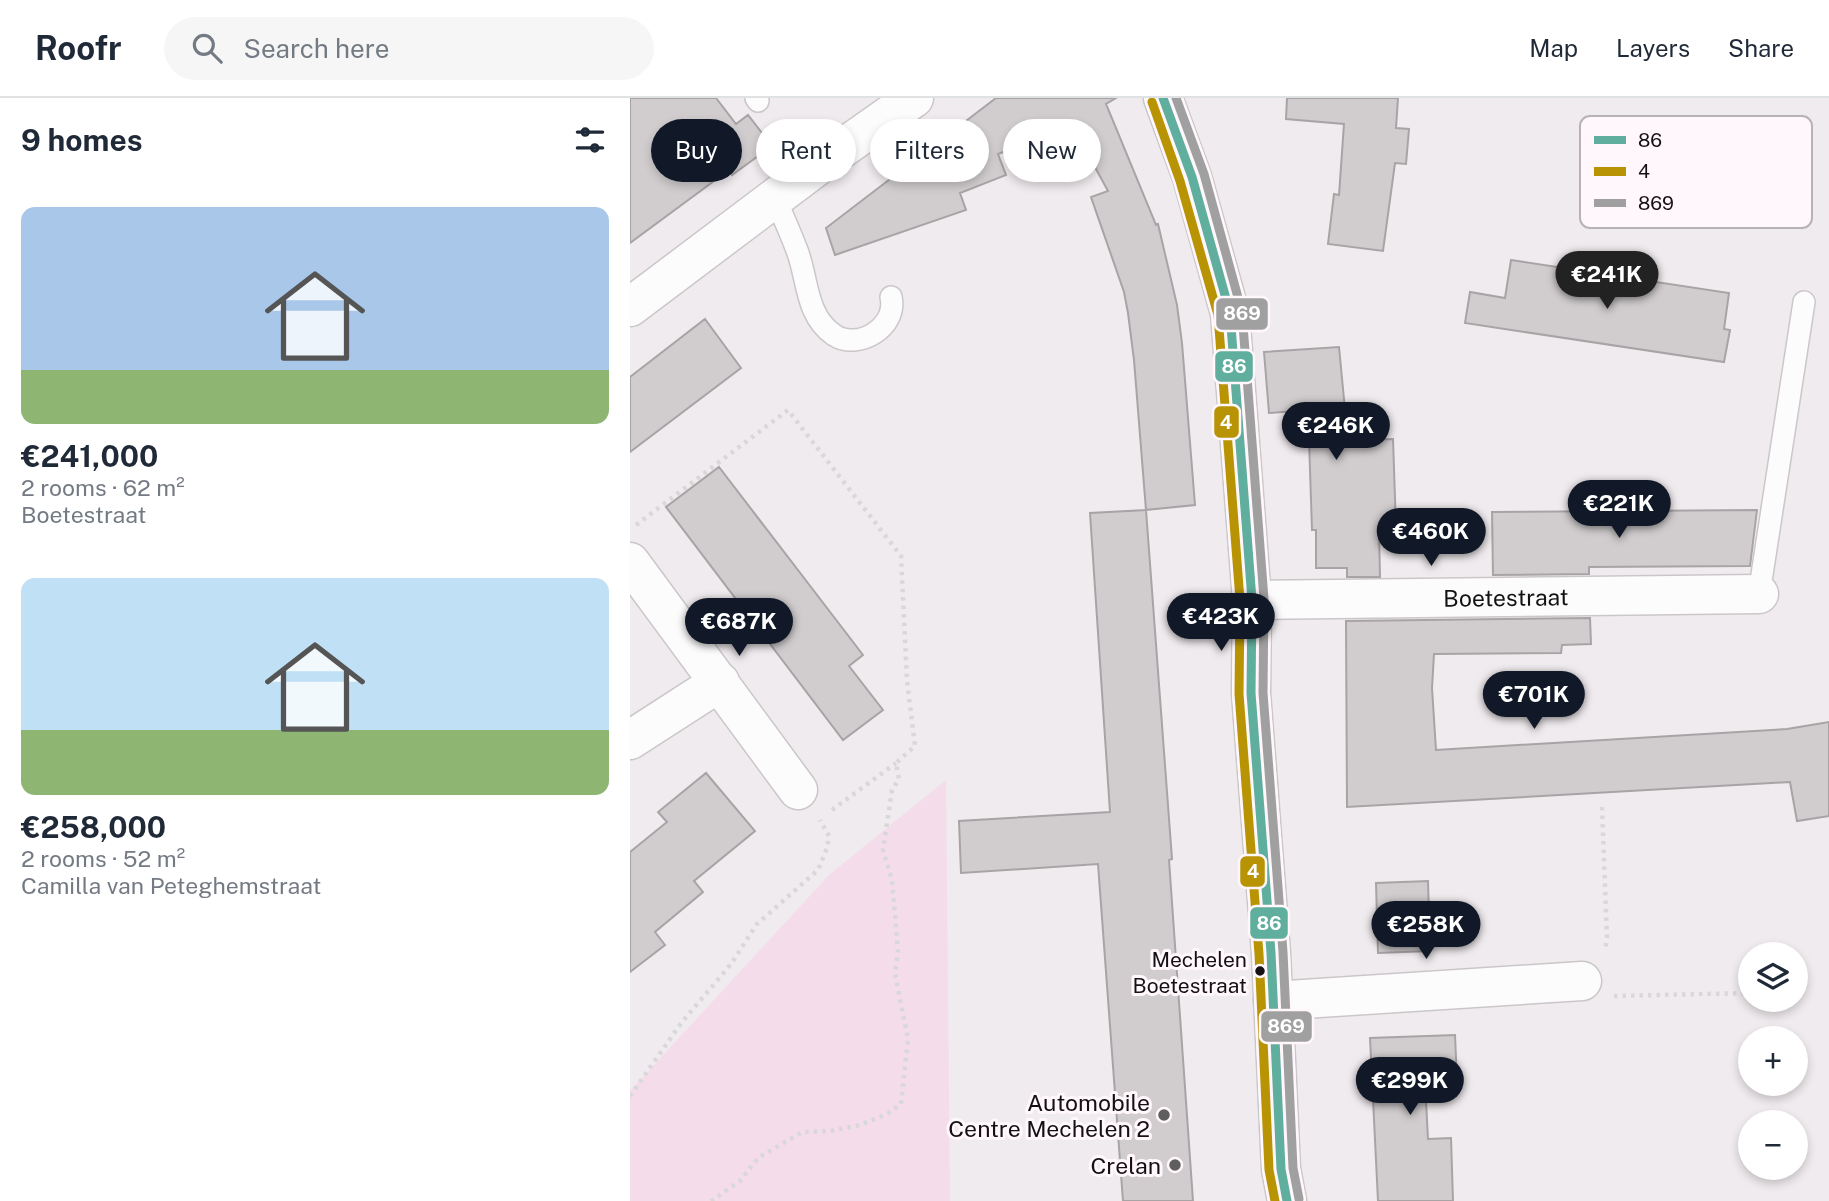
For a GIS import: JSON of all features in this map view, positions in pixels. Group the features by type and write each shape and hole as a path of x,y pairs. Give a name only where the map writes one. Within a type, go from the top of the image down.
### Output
{"street":[{"path":"630,307 914,98"},
{"path":"1163,98 1192,177 1230,313 1252,600 1251,693 1273,1001 1281,1169 1287,1201"},
{"path":"630,562 809,804"},
{"name":"Boetestraat","path":"1252,600 1759,594"},
{"path":"630,740 720,682"},
{"path":"1273,1001 1583,981"}],"lane":[{"path":"775,198 799,256 805,286 819,321 832,333 844,341 858,341 873,335 888,316 892,305 891,297"},
{"path":"1759,594 1804,302"}],"path":[{"path":"630,530 788,410 901,556 907,681 915,746 896,763 809,804 829,835 818,870 757,924 731,964 682,1022 630,1096"},
{"path":"711,1201 740,1181 758,1158 802,1132 830,1131 860,1125 887,1114 901,1104 908,1039 895,974 898,951 892,880 883,850 892,790 899,779 896,763"},
{"path":"1583,981 1601,973 1607,937 1602,807"},
{"path":"1583,981 1612,996 1738,993"}],"shaded area":[{"path":"946,780 950,1201 630,1201 630,1091 829,875"}],"building":[{"path":"630,98 716,98 732,119 651,119 651,182 713,182 630,243"},
{"path":"996,98 1116,98 1106,104 1156,225 1158,224 1177,305 1195,505 1146,510 1128,313 1124,292 1091,197 1108,191 1101,178 1101,119 1003,119 1003,152 998,154 1003,176 989,182 989,119 969,119"},
{"path":"1287,98 1398,98 1396,128 1409,129 1406,164 1395,163 1383,251 1328,244 1334,194 1339,195 1344,124 1286,119"},
{"path":"748,115 756,125 756,158 742,168 742,120"},
{"path":"886,182 988,182 960,193 966,210 835,255 826,228"},
{"path":"1511,260 1729,293 1724,329 1730,330 1724,362 1465,323 1470,292 1505,298"},
{"path":"705,319 741,368 630,452 630,377"},
{"path":"1339,347 1348,441 1393,439 1396,528 1379,529 1380,577 1347,577 1347,568 1316,568 1308,410 1269,413 1264,352"},
{"path":"719,467 863,655 849,666 883,710 843,740 666,507"},
{"path":"1146,510 1172,859 1169,860 1193,1201 1123,1201 1098,864 961,873 959,821 1110,812 1090,513"},
{"path":"1757,510 1750,566 1589,567 1589,574 1493,575 1492,512"},
{"path":"1590,618 1591,644 1562,645 1561,653 1434,654 1432,688 1436,750 1787,729 1829,722 1829,816 1797,821 1790,782 1347,807 1346,621"},
{"path":"706,773 755,831 694,881 703,892 655,932 665,945 630,972 630,852 667,822 658,812"},
{"path":"1428,881 1430,951 1378,953 1376,883"},
{"path":"1455,1035 1457,1081 1425,1082 1428,1139 1451,1138 1453,1201 1378,1201 1370,1038"}],"transit line":[{"name":"86","path":"1163,98 1192,177 1230,313 1252,600 1251,693 1271,953 1281,1169 1287,1201"},
{"name":"869","path":"1176,98 1204,174 1242,312 1264,599 1263,693 1283,952 1293,1168 1299,1199"},
{"name":"4","path":"1152,102 1180,181 1218,315 1240,600 1239,694 1259,954 1269,1170 1275,1201"}],"place":[{"name":"Mechelen Boetestraat","path":"1260,971"},
{"name":"Automobile Centre Mechelen 2","path":"1164,1115"},
{"name":"Crelan","path":"1175,1165"}]}
